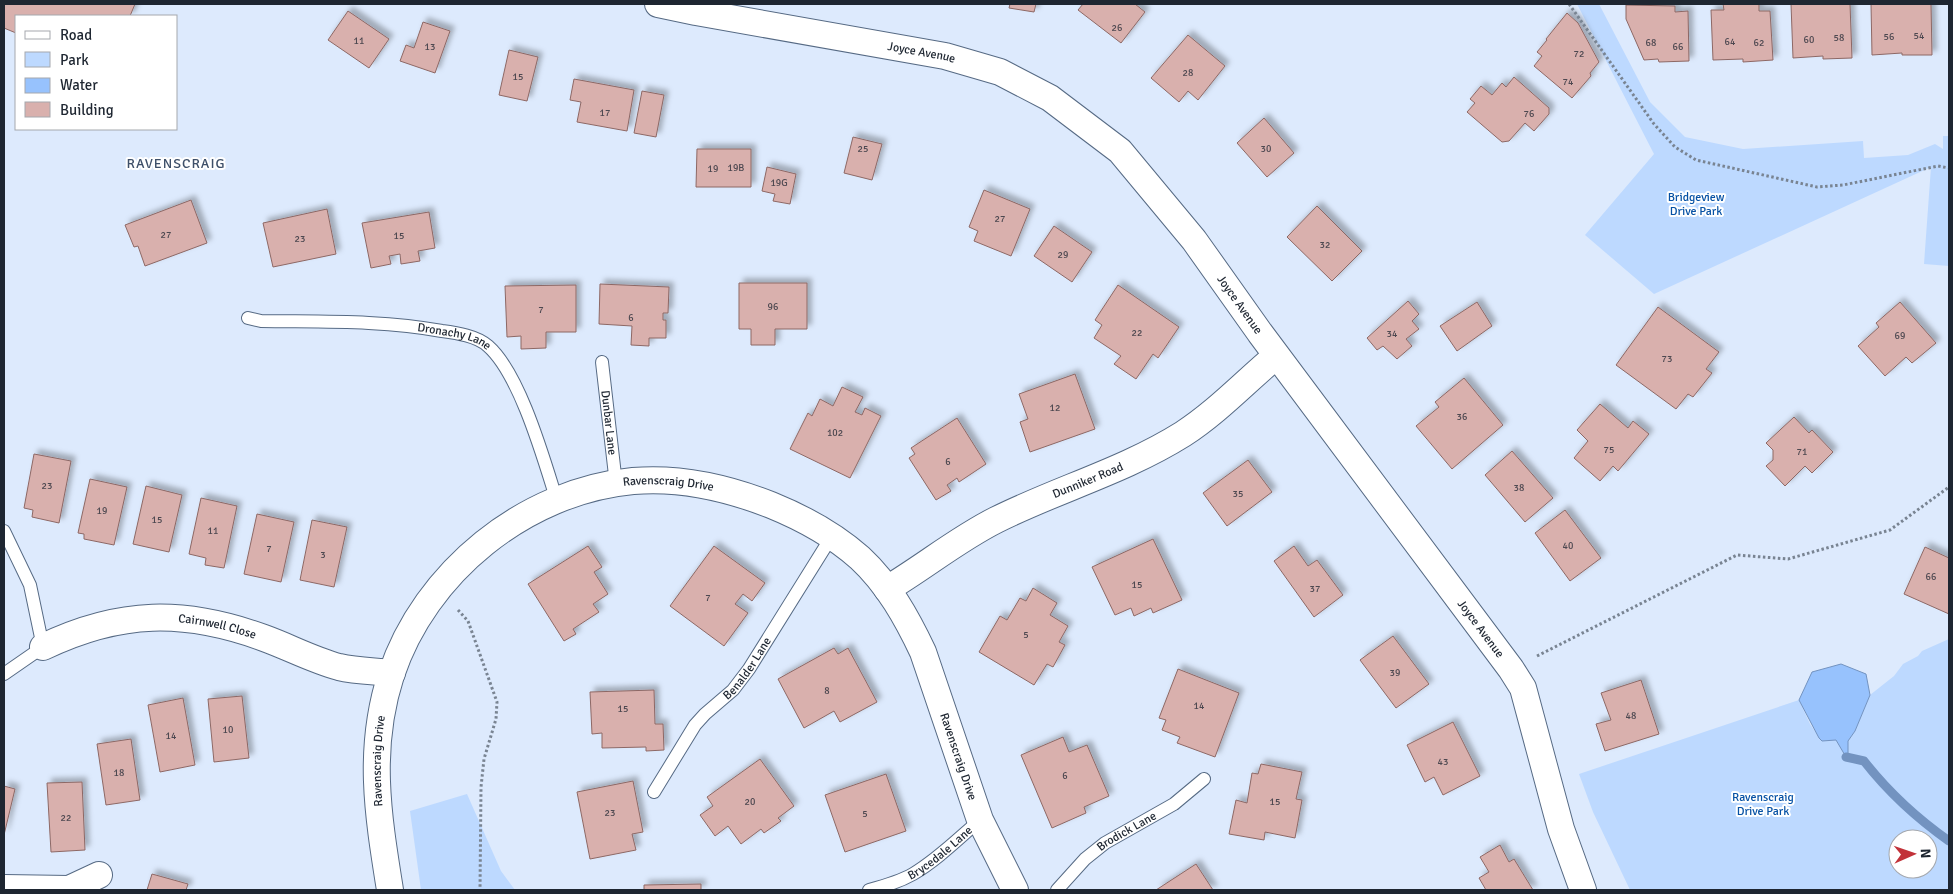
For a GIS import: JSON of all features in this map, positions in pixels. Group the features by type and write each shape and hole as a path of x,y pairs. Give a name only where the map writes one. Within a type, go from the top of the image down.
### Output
{"street":[{"name":"Joyce Avenue","path":"658,4 945,56 1000,72 1050,98 1120,151 1194,240 1276,356 1511,669 1523,688 1561,829 1583,890"},
{"name":"Dunniker Road","path":"887,590 958,542 995,521 1124,466 1177,437 1219,406 1276,356"},
{"name":"Ravenscraig Drive","path":"390,890 381,828 376,748 382,710 392,674 405,641 424,608 438,588 471,553 500,530 532,512 557,501 599,487 633,481 665,481 696,484 726,490 786,511 832,536 860,559 887,590 911,626 922,652 980,820 1015,890"},
{"name":"Cairnwell Close","path":"43,647 72,633 108,623 149,617 186,618 216,623 246,632 339,667 392,674"},
{"path":"4,888 69,889 99,875"}],"lane":[{"name":"Dronachy Lane","path":"248,318 261,321 362,322 416,326 467,336 488,345 512,379 539,447 557,501"},
{"name":"Dunbar Lane","path":"602,362 616,484"},
{"path":"4,531 30,585 43,647 4,674"},
{"name":"Benalder Lane","path":"654,792 695,725 733,690 749,669 832,536"},
{"name":"Brodick Lane","path":"1057,890 1085,859 1104,843 1174,804 1204,779"},
{"name":"Brycedale Lane","path":"869,890 897,882 914,874 980,820"}],"path":[{"path":"1569,4 1654,124 1675,147 1696,160 1817,187 1843,185 1938,166 1949,168"},
{"path":"1511,669 1737,555 1788,559 1890,530 1949,486"},
{"path":"438,588 468,621 497,702 496,719 484,759 481,787 480,890"}],"green space":[{"name":"Bridgeview Drive Park","path":"1577,4 1599,4 1650,102 1685,137 1743,149 1863,141 1864,158 1908,155 1935,144 1943,149 1943,136 1949,136 1949,266 1924,264 1931,167 1654,294 1585,235 1654,154"},
{"name":"Ravenscraig Drive Park","path":"1949,639 1949,890 1630,890 1593,812 1579,774 1799,700 1810,724 1822,741 1836,740 1846,757 1848,755 1848,741 1855,731 1870,695 1894,676 1903,664 1918,656 1922,651"},
{"path":"467,794 501,871 515,890 421,890 410,811"}],"water":[{"path":"1841,664 1866,674 1870,695 1855,731 1848,741 1848,755 1846,757 1836,740 1822,741 1819,738 1799,700 1812,672"}],"building":[{"path":"4,4 135,4 130,15 15,15 15,33 4,28"},
{"path":"1010,4 1036,4 1034,12 1009,8"},
{"path":"1083,4 1135,4 1145,12 1121,43 1078,10"},
{"path":"1723,4 1759,4 1759,11 1770,11 1773,60 1743,62 1743,59 1713,60 1711,10 1724,10"},
{"path":"1791,4 1850,4 1852,58 1823,59 1823,56 1793,58"},
{"path":"1871,4 1931,4 1932,55 1902,55 1902,53 1872,55"},
{"path":"1626,5 1675,6 1675,12 1688,11 1689,61 1659,62 1658,59 1644,60 1626,19"},
{"path":"348,11 389,39 369,68 328,40"},
{"path":"1567,13 1578,23 1599,62 1590,73 1591,76 1572,98 1534,66 1542,56 1537,52"},
{"path":"423,22 450,31 435,73 400,61 406,45 414,48"},
{"path":"1188,35 1225,66 1198,100 1188,91 1179,102 1151,78"},
{"path":"509,50 538,57 527,101 499,95"},
{"path":"1514,77 1549,108 1549,114 1534,131 1525,123 1509,141 1502,142 1467,112 1475,103 1470,99 1481,86 1492,95 1502,83 1506,87"},
{"path":"574,79 634,90 627,131 577,122 581,102 570,100"},
{"path":"642,91 664,95 656,137 634,133"},
{"path":"1264,118 1294,153 1267,177 1237,143"},
{"path":"853,137 882,144 872,180 844,173"},
{"path":"697,149 751,149 751,187 696,187"},
{"path":"767,167 796,174 790,204 773,201 775,194 762,191"},
{"path":"984,190 1030,209 1011,256 974,241 978,231 969,227"},
{"path":"191,200 207,243 145,266 138,246 134,247 125,225"},
{"path":"1317,206 1362,251 1332,281 1287,237"},
{"path":"327,209 336,254 273,267 263,223"},
{"path":"429,212 435,248 418,251 420,261 401,264 400,254 389,256 391,264 371,268 362,223"},
{"path":"1054,226 1092,252 1072,282 1034,256"},
{"path":"739,283 807,283 807,329 775,329 775,345 751,345 751,329 739,329"},
{"path":"600,284 669,287 668,313 663,313 663,320 666,320 666,338 649,338 649,346 631,345 632,326 599,324"},
{"path":"576,285 576,332 546,332 546,348 521,349 521,336 507,337 505,286"},
{"path":"1118,285 1179,327 1158,358 1153,354 1136,379 1114,364 1121,356 1094,338 1102,325 1095,320"},
{"path":"1408,301 1419,314 1412,321 1419,329 1406,339 1412,346 1397,359 1383,346 1377,350 1367,338"},
{"path":"1477,302 1492,326 1457,351 1440,326"},
{"path":"1900,302 1936,343 1912,363 1906,357 1885,376 1858,346 1879,327 1876,323"},
{"path":"1658,307 1719,352 1706,369 1712,373 1693,397 1688,394 1676,409 1616,365"},
{"path":"1075,374 1095,429 1030,452 1020,422 1028,419 1019,394"},
{"path":"1464,378 1503,425 1452,469 1416,426 1439,407 1435,402"},
{"path":"842,387 863,397 855,412 862,415 865,408 881,416 850,478 790,449 808,413 812,416 820,399 833,406"},
{"path":"1600,404 1628,428 1633,421 1649,434 1618,471 1613,466 1600,481 1574,458 1588,441 1577,430"},
{"path":"1794,417 1809,433 1812,430 1833,452 1812,473 1805,466 1785,486 1766,466 1773,460 1773,450 1766,443"},
{"path":"957,418 986,464 959,482 957,478 947,485 951,491 936,500 909,458 915,454 911,448"},
{"path":"1512,451 1553,498 1525,522 1485,475"},
{"path":"34,454 71,461 59,523 32,517 33,510 24,508"},
{"path":"1248,460 1272,492 1227,526 1203,493"},
{"path":"90,479 127,487 114,545 84,539 84,534 78,533"},
{"path":"146,486 182,495 169,552 133,544"},
{"path":"201,498 237,506 224,568 205,565 206,558 189,554"},
{"path":"1565,510 1601,558 1570,581 1535,533"},
{"path":"257,514 294,522 281,582 244,574"},
{"path":"312,520 347,527 334,587 300,580"},
{"path":"1153,539 1182,600 1153,613 1151,608 1134,616 1131,608 1115,615 1092,567"},
{"path":"588,546 602,567 594,572 608,594 593,604 599,612 573,629 576,634 564,641 528,584"},
{"path":"714,546 765,583 752,601 743,594 735,604 748,613 724,646 670,606"},
{"path":"1294,546 1308,566 1317,560 1343,595 1314,617 1274,561"},
{"path":"1925,547 1949,558 1949,614 1904,594"},
{"path":"1033,588 1057,603 1050,615 1068,626 1059,642 1065,645 1053,667 1047,664 1034,685 979,652 1000,616 1007,620 1020,598 1026,601"},
{"path":"1393,636 1429,684 1396,708 1360,660"},
{"path":"834,648 838,654 848,648 877,702 840,722 834,711 804,728 778,679"},
{"path":"1178,669 1239,693 1215,757 1177,743 1180,737 1162,730 1166,720 1159,718"},
{"path":"1641,680 1659,734 1605,751 1596,724 1611,720 1601,693"},
{"path":"654,690 655,724 663,724 664,750 646,751 646,747 602,748 602,733 592,734 590,692"},
{"path":"242,696 249,758 214,762 208,699"},
{"path":"183,698 195,765 160,772 148,705"},
{"path":"1453,722 1480,776 1443,795 1434,777 1425,782 1407,745"},
{"path":"1063,737 1069,752 1087,745 1109,796 1084,807 1086,813 1052,828 1021,755"},
{"path":"131,739 140,800 106,805 97,744"},
{"path":"760,759 794,806 778,818 781,821 764,833 761,829 741,844 728,826 715,836 700,815 713,806 707,797"},
{"path":"1261,764 1302,772 1296,799 1302,800 1295,838 1265,832 1264,840 1229,834 1236,800 1247,803 1252,773 1258,774"},
{"path":"886,774 906,831 845,852 825,795"},
{"path":"633,781 643,832 632,834 636,850 590,859 577,792"},
{"path":"82,782 85,850 51,852 47,783"},
{"path":"4,786 15,789 4,835"},
{"path":"1500,845 1509,862 1514,859 1533,890 1486,890 1479,878 1489,872 1480,857"},
{"path":"1196,864 1213,890 1156,890"},
{"path":"152,874 188,884 186,890 147,890"},
{"path":"701,884 701,890 644,890 644,885"}],"waterway":[{"path":"1846,757 1864,761 1903,804 1949,841"}],"district":[{"name":"RAVENSCRAIG","path":"176,163"}]}
